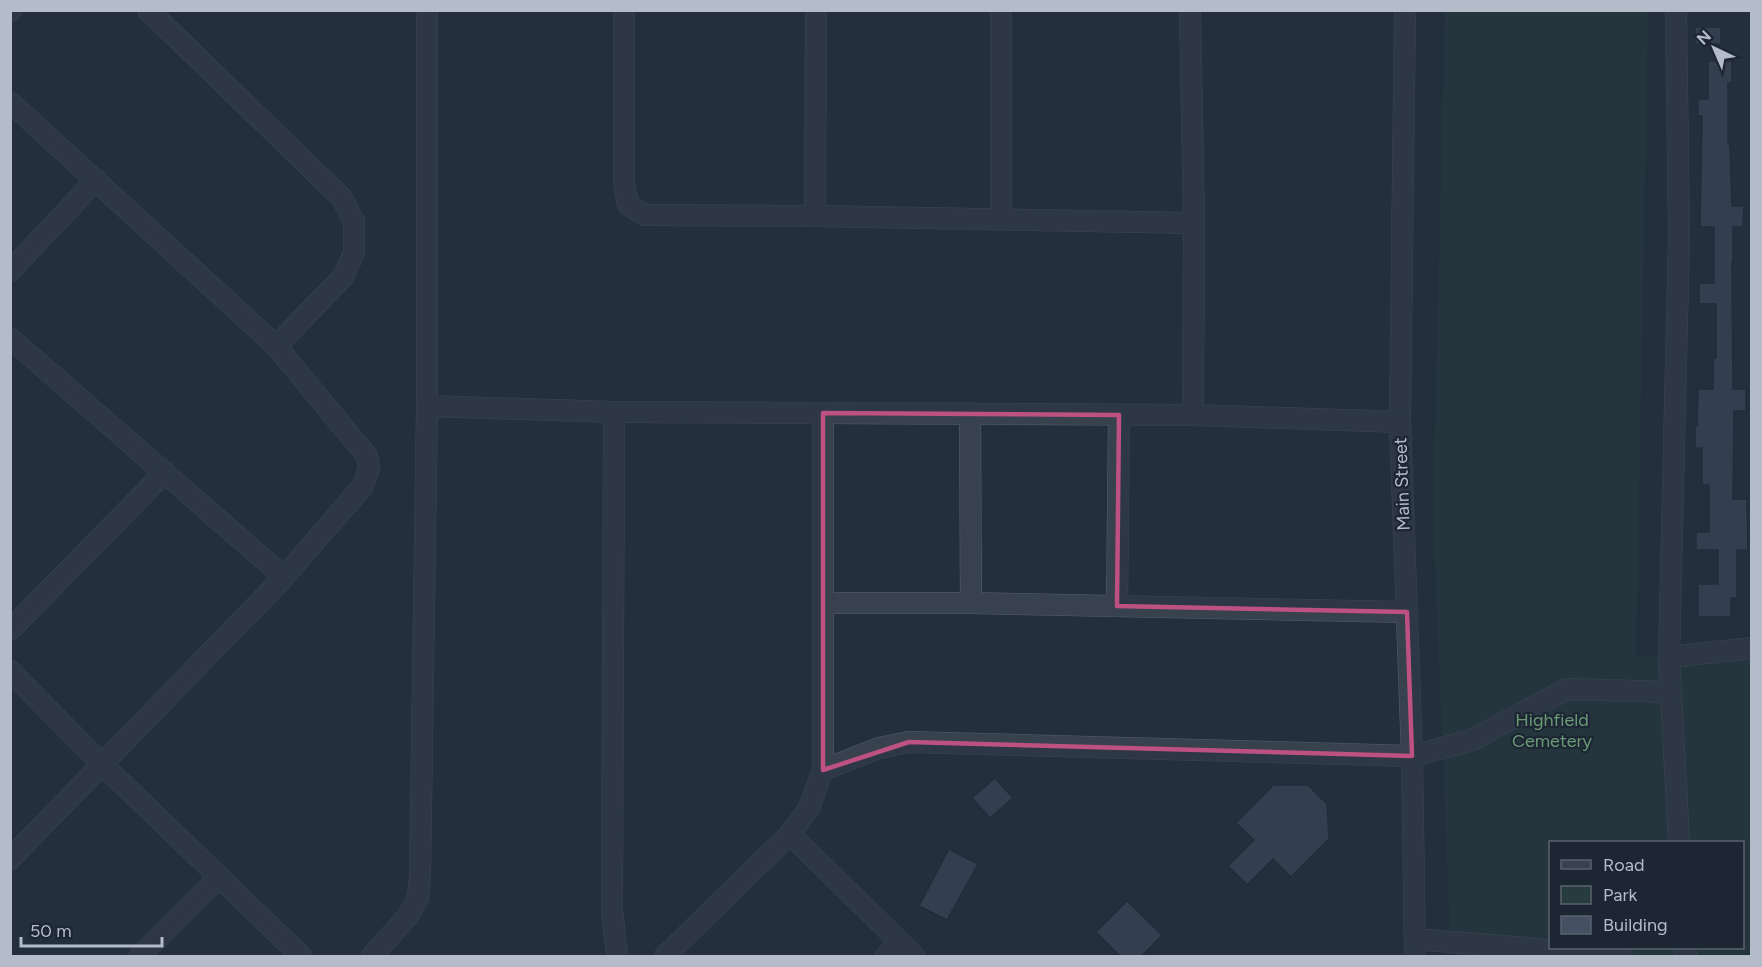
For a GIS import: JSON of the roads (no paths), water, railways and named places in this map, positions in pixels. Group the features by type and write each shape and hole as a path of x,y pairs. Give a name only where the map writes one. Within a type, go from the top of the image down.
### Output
{"street":[{"path":"148,10 342,198 354,222 354,253 343,277 276,346"},
{"path":"372,957 408,916 418,898 420,876 427,406 427,10"},
{"path":"624,10 624,183 628,206 645,215 1194,223"},
{"path":"815,216 816,10"},
{"path":"1001,10 1001,219"},
{"path":"1190,10 1194,223 1193,415"},
{"name":"Main Street","path":"1405,10 1400,422 1412,756 1415,948"},
{"path":"1676,10 1679,237 1669,657 1679,841"},
{"path":"10,102 276,346 367,456 369,467 363,486 284,577 10,859"},
{"path":"10,271 96,180"},
{"path":"10,338 284,577"},
{"path":"427,406 614,412 1193,415 1400,422"},
{"path":"614,412 612,910 617,957"},
{"path":"665,957 790,834 809,808 823,770 823,413"},
{"path":"970,413 971,603"},
{"path":"1117,606 1119,415"},
{"path":"10,630 165,472"},
{"path":"824,603 971,603 1407,612"},
{"path":"1669,657 1752,648"},
{"path":"10,670 103,765 301,957"},
{"path":"823,770 879,748 909,742 1412,756 1472,740 1567,688 1670,692"},
{"path":"790,834 900,952"},
{"path":"140,957 218,878"},
{"path":"1415,948 1615,956"}],"park label":[{"name":"Highfield Cemetery","path":"1552,730"}]}
